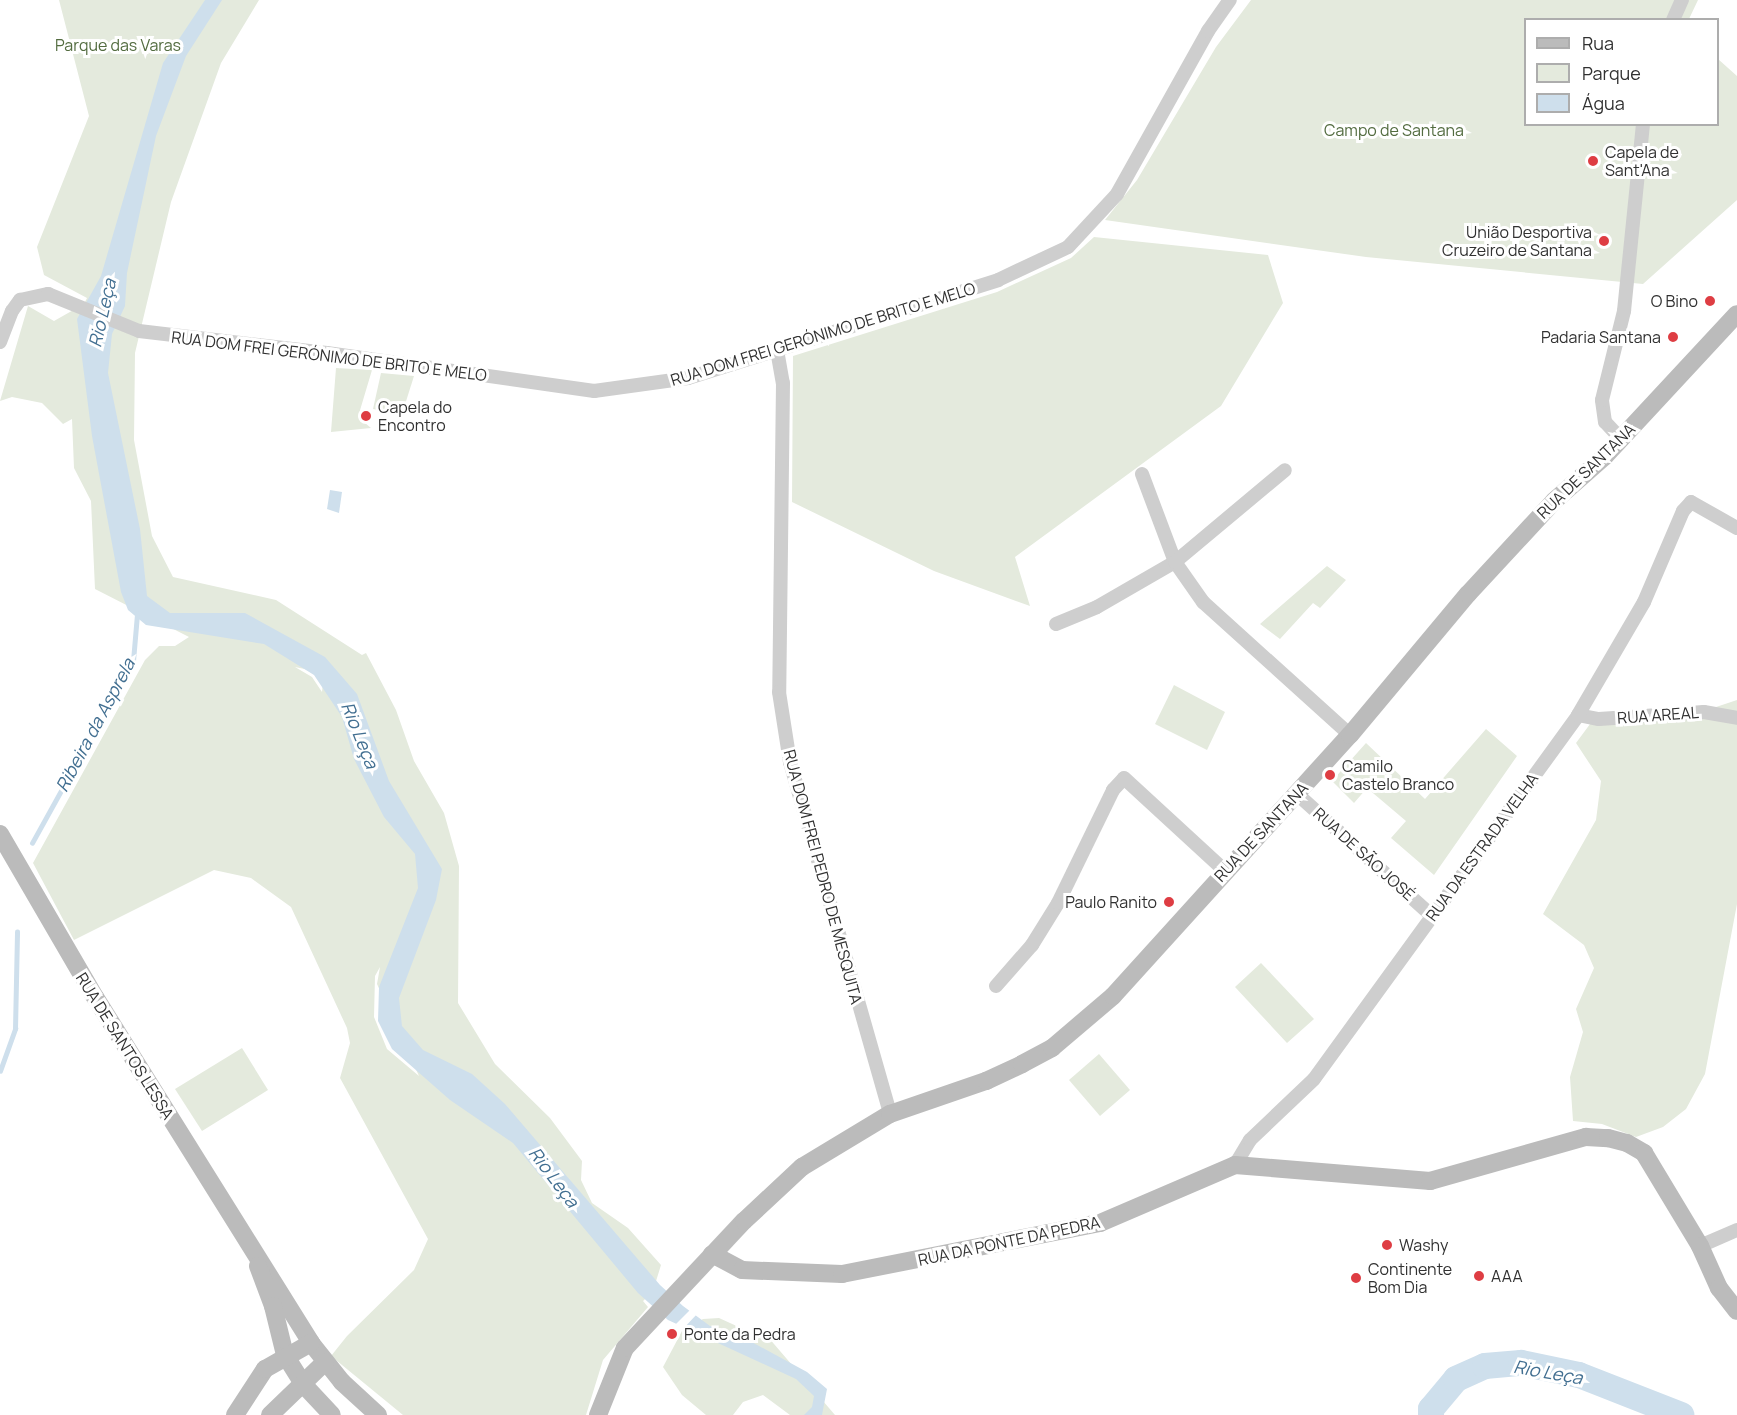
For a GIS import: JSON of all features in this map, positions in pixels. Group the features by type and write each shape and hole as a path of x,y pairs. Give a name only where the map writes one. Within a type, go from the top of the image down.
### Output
{"main road":[{"name":"RUA DE SANTANA","path":"598,1415 612,1374 625,1348 712,1254 802,1167 891,1114 986,1081 1053,1048 1113,996 1350,735 1468,594 1554,501 1621,439 1737,314"},
{"name":"RUA DE SANTOS LESSA","path":"0,834 83,978 311,1343 325,1362 378,1415"},
{"name":"RUA DA PONTE DA PEDRA","path":"712,1254 742,1270 842,1274 1100,1223 1235,1165 1430,1181 1586,1137 1608,1138 1627,1143 1644,1154 1700,1246 1719,1288 1737,1311"},
{"name":"RUA DE SANTOS LESSA","path":"256,1255 258,1274 273,1306 285,1355 303,1384 332,1415"},
{"path":"235,1415 266,1369 285,1355 311,1343"},
{"path":"270,1415 325,1362"}],"street":[{"name":"RUA DOM FREI GERÓNIMO DE BRITO E MELO","path":"0,342 12,311 32,295 48,294 122,327 594,392 688,378 998,280 1068,247 1118,194 1208,31 1230,0"},
{"path":"1674,18 1682,0"},
{"path":"1621,439 1605,422 1602,400 1628,282 1643,126"},
{"name":"RUA DOM FREI PEDRO DE MESQUITA","path":"777,350 783,383 779,692 789,762 891,1114"},
{"path":"1056,624 1097,608 1175,562 1285,470"},
{"path":"1142,474 1175,562 1203,602 1350,735"},
{"name":"RUA DA ESTRADA VELHA","path":"1235,1165 1250,1140 1314,1078 1578,716 1644,602 1683,511 1691,502 1737,528"},
{"name":"RUA AREAL","path":"1578,716 1599,719 1704,712 1737,718"},
{"path":"996,986 1032,945 1113,790 1124,778 1225,871"},
{"name":"RUA DE SÃO JOSÉ","path":"1296,794 1432,916"},
{"path":"1700,1246 1737,1230"}],"green space":[{"name":"Parque das Varas","path":"59,0 259,0 221,63 171,202 135,353 134,440 152,536 173,577 276,600 362,655 366,653 396,710 414,761 444,813 459,866 458,1003 495,1064 550,1118 582,1161 581,1180 592,1203 628,1228 661,1265 653,1291 643,1301 648,1307 603,1360 586,1415 403,1415 331,1356 347,1336 414,1270 428,1239 340,1078 350,1043 347,1028 291,907 251,878 214,870 74,940 33,863 145,660 159,646 175,646 189,637 95,589 91,501 74,468 72,419 63,424 42,403 12,397 0,401 28,306 54,321 84,304 87,298 44,275 37,247 89,116","holes":["295,667 324,673 322,692 312,677","380,967 377,984 419,1076 387,1049 374,1017 375,976"]},
{"name":"Campo de Santana","path":"1251,0 1698,0 1689,18 1524,18 1524,126 1719,126 1719,60 1737,76 1737,200 1643,284 1366,257 1105,220 1137,180 1216,47"},
{"path":"1094,237 1268,255 1283,303 1221,406 1015,557 1030,606 934,571 792,502 793,356 997,292 1071,258"},
{"path":"336,368 372,370 358,417 371,428 331,432"},
{"path":"381,373 414,376 402,414 373,409"},
{"path":"1327,566 1346,580 1320,608 1313,603 1280,639 1260,624"},
{"path":"1174,685 1225,712 1207,750 1155,724"},
{"path":"1737,700 1737,904 1705,1074 1686,1109 1663,1127 1636,1137 1602,1124 1573,1121 1570,1077 1583,1032 1576,1009 1594,968 1584,945 1543,914 1596,820 1601,781 1576,743 1593,720 1620,710 1692,715"},
{"path":"1486,729 1517,756 1434,875 1391,838 1406,821 1367,788 1354,803 1332,781 1366,743 1425,799"},
{"path":"1261,963 1314,1019 1287,1043 1235,987"},
{"path":"242,1048 268,1090 202,1131 175,1089"},
{"path":"1099,1054 1130,1090 1100,1116 1069,1080"},
{"path":"719,1318 763,1338 768,1337 835,1415 790,1415 763,1395 743,1402 733,1415 706,1415 682,1395 663,1367 682,1331 703,1319"}],"water":[{"path":"205,0 222,0 186,56 156,136 127,273 125,306 112,334 108,373 140,529 147,596 170,613 245,613 325,657 357,694 389,781 442,869 436,900 399,998 402,1026 423,1050 472,1074 505,1104 660,1285 683,1306 710,1326 748,1340 807,1372 827,1389 822,1415 804,1415 812,1407 814,1396 796,1379 668,1320 638,1293 513,1143 450,1100 392,1049 378,1021 379,987 418,888 415,854 384,817 354,759 342,717 314,675 264,644 146,625 128,610 121,592 92,436 77,319 101,276 163,63"},
{"path":"330,490 342,492 339,513 327,509"}],"pier":[{"path":"691,1309 698,1313 681,1331 673,1327"}],"waterway":[{"name":"Ribeira da Asprela","path":"32,843 133,661 137,614"},
{"name":"Ribeira da Asprela","path":"0,1071 15,1029 17,932"},
{"name":"Rio Leça","path":"1431,1415 1431,1409 1456,1379 1485,1366 1521,1363 1579,1375 1681,1415"}],"place":[{"name":"Capela de Sant'Ana","path":"1593,161"},
{"name":"União Desportiva Cruzeiro de Santana","path":"1604,241"},
{"name":"O Bino","path":"1710,301"},
{"name":"Padaria Santana","path":"1673,337"},
{"name":"Capela do Encontro","path":"366,416"},
{"name":"Camilo Castelo Branco","path":"1330,775"},
{"name":"Paulo Ranito","path":"1169,902"},
{"name":"Washy","path":"1387,1245"},
{"name":"AAA","path":"1479,1276"},
{"name":"Continente Bom Dia","path":"1356,1278"},
{"name":"Ponte da Pedra","path":"672,1334"}]}
